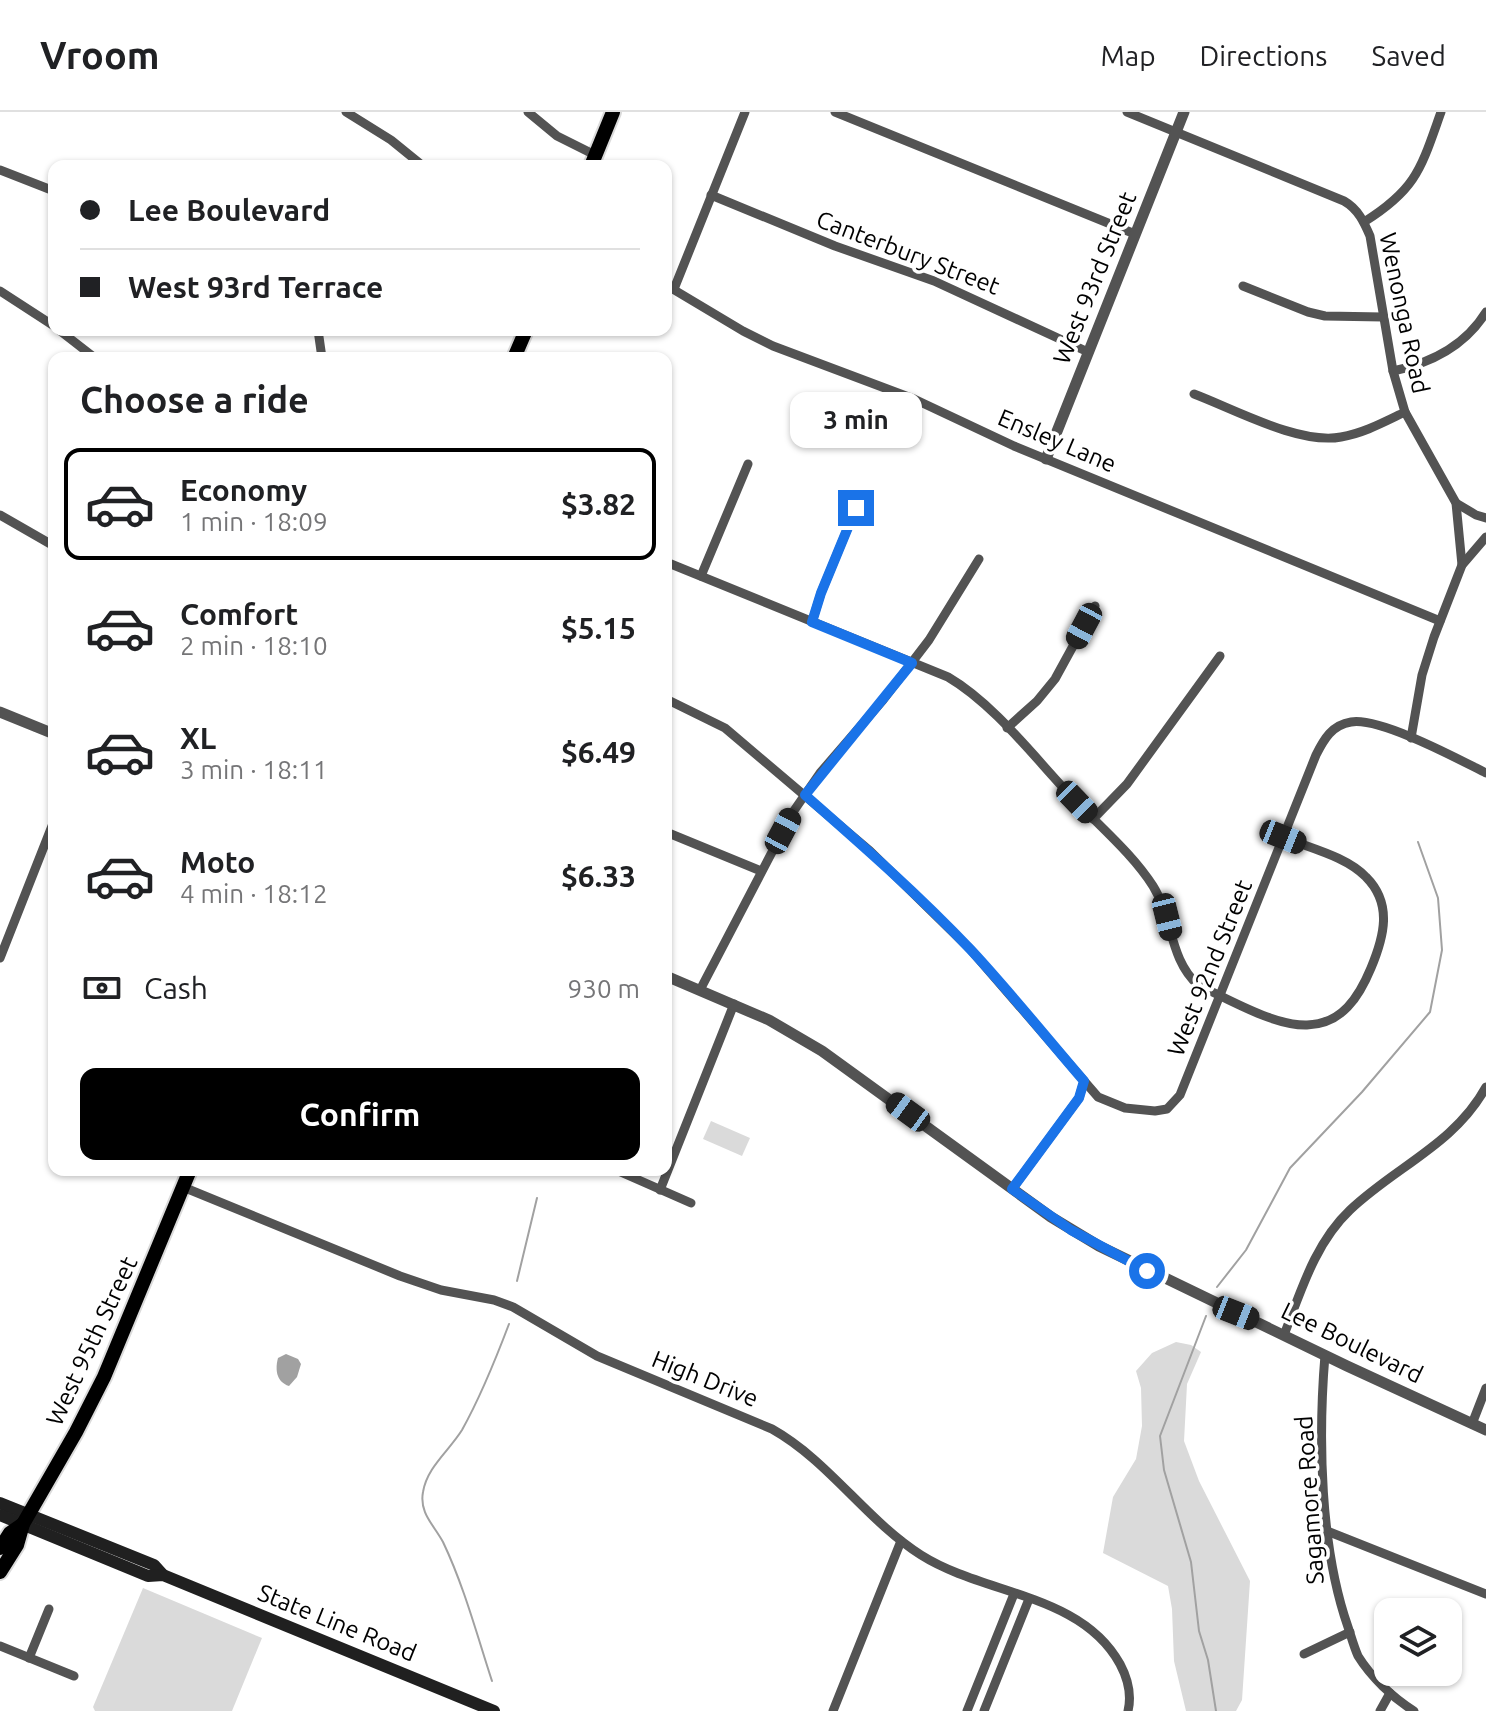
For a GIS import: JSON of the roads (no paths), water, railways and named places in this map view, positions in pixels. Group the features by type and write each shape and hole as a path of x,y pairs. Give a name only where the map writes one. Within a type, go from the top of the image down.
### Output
{"main road":[{"path":"593,160 613,112"},
{"name":"West 95th Street","path":"26,1519 104,1377 188,1176"},
{"name":"State Line Road","path":"0,1503 26,1519"},
{"name":"State Line Road","path":"0,1515 26,1519 154,1565 163,1575 494,1711"},
{"path":"0,1548 10,1533 26,1519"},
{"path":"0,1572 17,1545 26,1519"}],"street":[{"path":"528,112 592,160"},
{"path":"672,283 745,112"},
{"path":"835,112 1135,234"},
{"name":"Wenonga Road","path":"1127,112 1344,201 1364,222 1370,236 1393,371 1405,412 1456,503 1462,565"},
{"name":"West 93rd Street","path":"1046,459 1184,112"},
{"path":"1364,222 1388,207 1407,189 1420,167 1440,112"},
{"path":"350,113 416,160"},
{"path":"0,170 48,189"},
{"name":"Canterbury Street","path":"711,195 835,246 944,285 1088,352"},
{"path":"1243,286 1325,316 1383,317"},
{"name":"Ensley Lane","path":"672,288 773,346 914,399 1046,459 1440,621"},
{"path":"0,291 48,322"},
{"path":"1393,371 1421,364 1455,346 1486,312"},
{"path":"67,336 87,352"},
{"path":"1194,394 1315,438 1355,434 1405,412"},
{"path":"701,576 748,464"},
{"path":"1456,503 1486,518"},
{"path":"812,622 856,508"},
{"path":"0,515 48,543"},
{"path":"1411,738 1422,675 1440,621 1462,565 1486,537"},
{"path":"700,990 761,871 805,795 912,663 979,559"},
{"path":"672,564 963,686 1007,728 1155,888 1184,971 1198,985 1282,1021 1303,1025 1321,1023 1338,1016 1361,992 1384,934 1383,909 1366,876 1354,867 1283,837"},
{"path":"1007,728 1050,686 1095,606"},
{"path":"1093,819 1127,784 1220,656"},
{"path":"672,702 725,728 890,870 960,939 1098,1097"},
{"path":"0,712 48,732"},
{"name":"West 92nd Street","path":"1098,1097 1125,1108 1157,1111 1167,1109 1180,1095 1321,745 1334,729 1362,721 1411,738 1486,773"},
{"path":"672,834 761,871"},
{"path":"0,958 48,836"},
{"name":"Lee Boulevard","path":"672,978 734,1004 822,1051 1061,1224 1099,1246 1486,1430"},
{"path":"672,1160 734,1004"},
{"path":"1012,1189 1079,1098 1084,1081"},
{"path":"1284,1335 1312,1263 1333,1228 1362,1199 1446,1137 1472,1109 1486,1087"},
{"path":"1079,1098 1098,1097"},
{"path":"629,1176 691,1203"},
{"path":"660,1190 666,1176"},
{"name":"High Drive","path":"183,1187 400,1276 441,1290 513,1307 597,1356 772,1429 796,1444 901,1541 939,1565 1075,1618 1114,1652 1128,1681 1128,1711"},
{"name":"Sagamore Road","path":"1325,1355 1323,1415 1327,1531 1336,1594 1358,1655 1395,1700 1414,1711"},
{"path":"1472,1424 1486,1388"},
{"path":"1327,1531 1486,1594"},
{"path":"833,1711 901,1541"},
{"path":"967,1711 1014,1594"},
{"path":"984,1711 1029,1599"},
{"path":"29,1658 49,1609"},
{"path":"1304,1654 1350,1632"},
{"path":"0,1646 74,1676"},
{"path":"1380,1711 1390,1693"}],"waterway":[{"path":"1217,1287 1246,1250 1290,1168 1362,1092 1430,1012 1442,950 1438,898 1418,842"},
{"path":"517,1281 537,1198"},
{"path":"1206,1316 1160,1436 1164,1470 1191,1562 1199,1631 1208,1660 1216,1711"},
{"path":"492,1681 457,1576 443,1542 425,1513 422,1499 429,1475 462,1430 475,1404 509,1324"}]}
